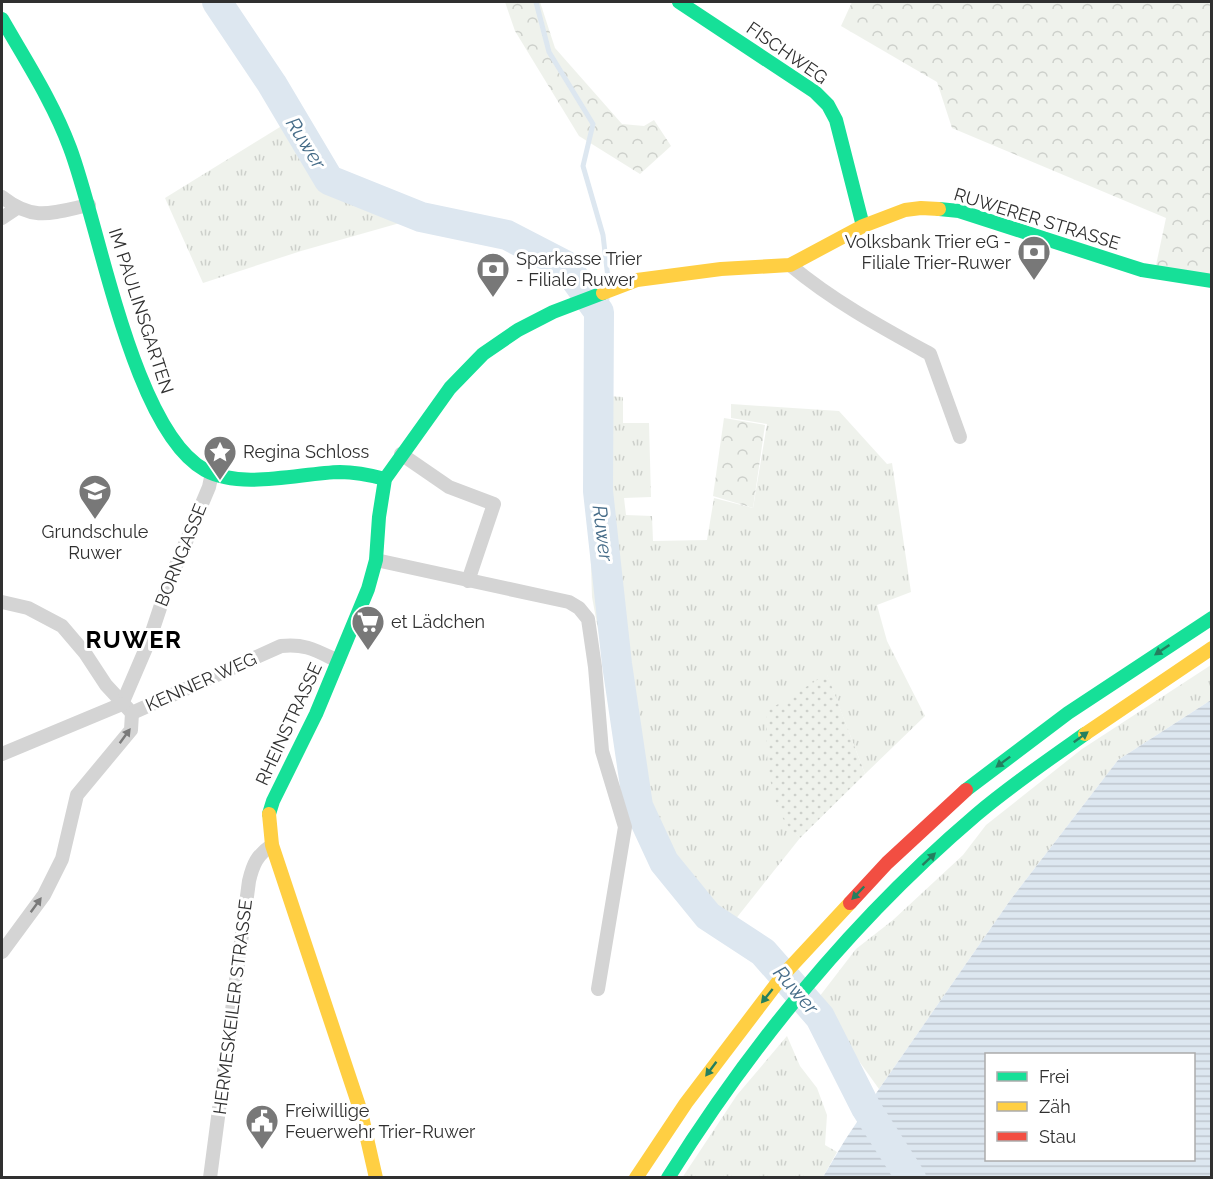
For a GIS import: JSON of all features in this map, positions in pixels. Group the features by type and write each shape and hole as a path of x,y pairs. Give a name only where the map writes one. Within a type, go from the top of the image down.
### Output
{"main road":[{"name":"FISCHWEG","path":"679,2 815,92 828,105 836,120 863,226"},
{"name":"IM PAULINSGARTEN","path":"2,19 41,86 69,145 89,205 131,351 155,411 186,457 202,469 212,473 259,478 354,472 385,479"},
{"name":"RUWERER STRASSE","path":"518,330 553,312 638,280 720,269 790,265 863,226 905,210 921,208 959,211 1142,270 1212,281"},
{"name":"RHEINSTRASSE","path":"376,1178 361,1112 272,845 269,815 273,801 316,714 368,589 376,560 385,479 450,388 483,354 518,330"},
{"path":"636,1178 686,1103 746,1022 832,920 887,863 964,792 1068,713 1212,618"},
{"path":"668,1178 697,1132 759,1044 843,945 902,884 976,815 1084,734 1212,648"}],"street":[{"path":"2,197 17,208 45,215 89,205"},
{"path":"2,218 17,208"},
{"path":"790,265 863,317 930,354 960,437"},
{"path":"401,454 449,487 494,504 468,581"},
{"name":"BORNGASSE","path":"2,952 44,895 62,858 77,795 131,730 127,708 167,587 209,487 212,473"},
{"path":"376,560 568,602 579,608 588,619 595,667 602,751 626,827 598,989"},
{"path":"2,602 28,608 62,626 86,652 106,685 127,708"},
{"name":"KENNER WEG","path":"2,754 127,708 280,646 296,644 311,648 338,661"},
{"name":"HERMESKEILER STRASSE","path":"210,1178 249,881 253,863 260,853 272,845"}],"green space":[{"path":"505,2 540,2 555,48 622,124 644,126 654,120 671,146 640,174 579,136 515,31"},
{"path":"852,2 1211,2 1211,278 1155,270 1166,218 952,128 937,82 841,26"},
{"path":"293,119 329,180 421,217 301,251 203,283 165,198"},
{"path":"590,395 623,397 623,423 649,423 651,497 624,498 626,515 652,516 653,541 707,540 714,498 753,508 767,424 731,418 731,404 839,411 887,464 892,463 911,592 877,605 887,641 925,716 865,774 827,675 787,825 800,838 723,935 686,907 657,867 633,809 618,761 607,677 592,597 589,509"},
{"path":"724,418 765,425 753,508 713,496"},
{"path":"1211,665 1211,700 1118,760 1011,899 879,1089 816,1001 856,949 893,920 963,855 986,825 1082,749"},
{"path":"827,674 865,774 800,838 788,827 780,813 771,785 766,739 767,711"},
{"path":"787,1036 800,1066 817,1088 827,1115 825,1145 837,1152 823,1177 682,1178 737,1095"}],"shaded area":[{"path":"1211,700 1211,1177 823,1177 879,1089 1011,899 1118,760"}],"waterway":[{"name":"Ruwer","path":"217,2 272,84 329,180 421,217 507,235 565,265 599,312 598,491 617,664 638,806 664,862 708,916 763,952 820,1017 866,1108 911,1178"},
{"path":"536,2 549,52 593,124 583,166 603,235 609,287"},
{"path":"599,312 607,299"}],"traffic: fast":[{"path":"679,2 815,92 828,105 836,120 863,226"},
{"path":"2,19 56,114 81,182 121,323 138,371 158,414 180,448 205,470 236,479 271,479 340,472 385,479"},
{"path":"939,209 959,211 1142,270 1212,281"},
{"path":"269,814 273,801 316,714 368,589 376,560 385,479 450,388 483,354 518,330 553,312 603,293"},
{"path":"966,790 1068,713 1212,618"},
{"path":"668,1178 700,1128 770,1031 808,985 889,896 976,815 1016,783 1085,734"}],"traffic: slow":[{"path":"603,293 637,280 721,269 790,265 863,226 905,210 939,209"},
{"path":"1085,734 1212,648"},
{"path":"269,814 272,845 361,1112 376,1178"},
{"path":"636,1178 686,1103 784,974 850,903"}],"traffic: jam":[{"path":"850,903 887,863 966,790"}],"place":[{"name":"Volksbank Trier eG - Filiale Trier-Ruwer","path":"1034,281"},
{"name":"Sparkasse Trier - Filiale Ruwer","path":"493,298"},
{"name":"Regina Schloss","path":"220,481"},
{"name":"Grundschule Ruwer","path":"95,520"},
{"name":"et Lädchen","path":"368,651"},
{"name":"Freiwillige Feuerwehr Trier-Ruwer","path":"262,1150"}],"district":[{"name":"RUWER","path":"134,640"}]}
